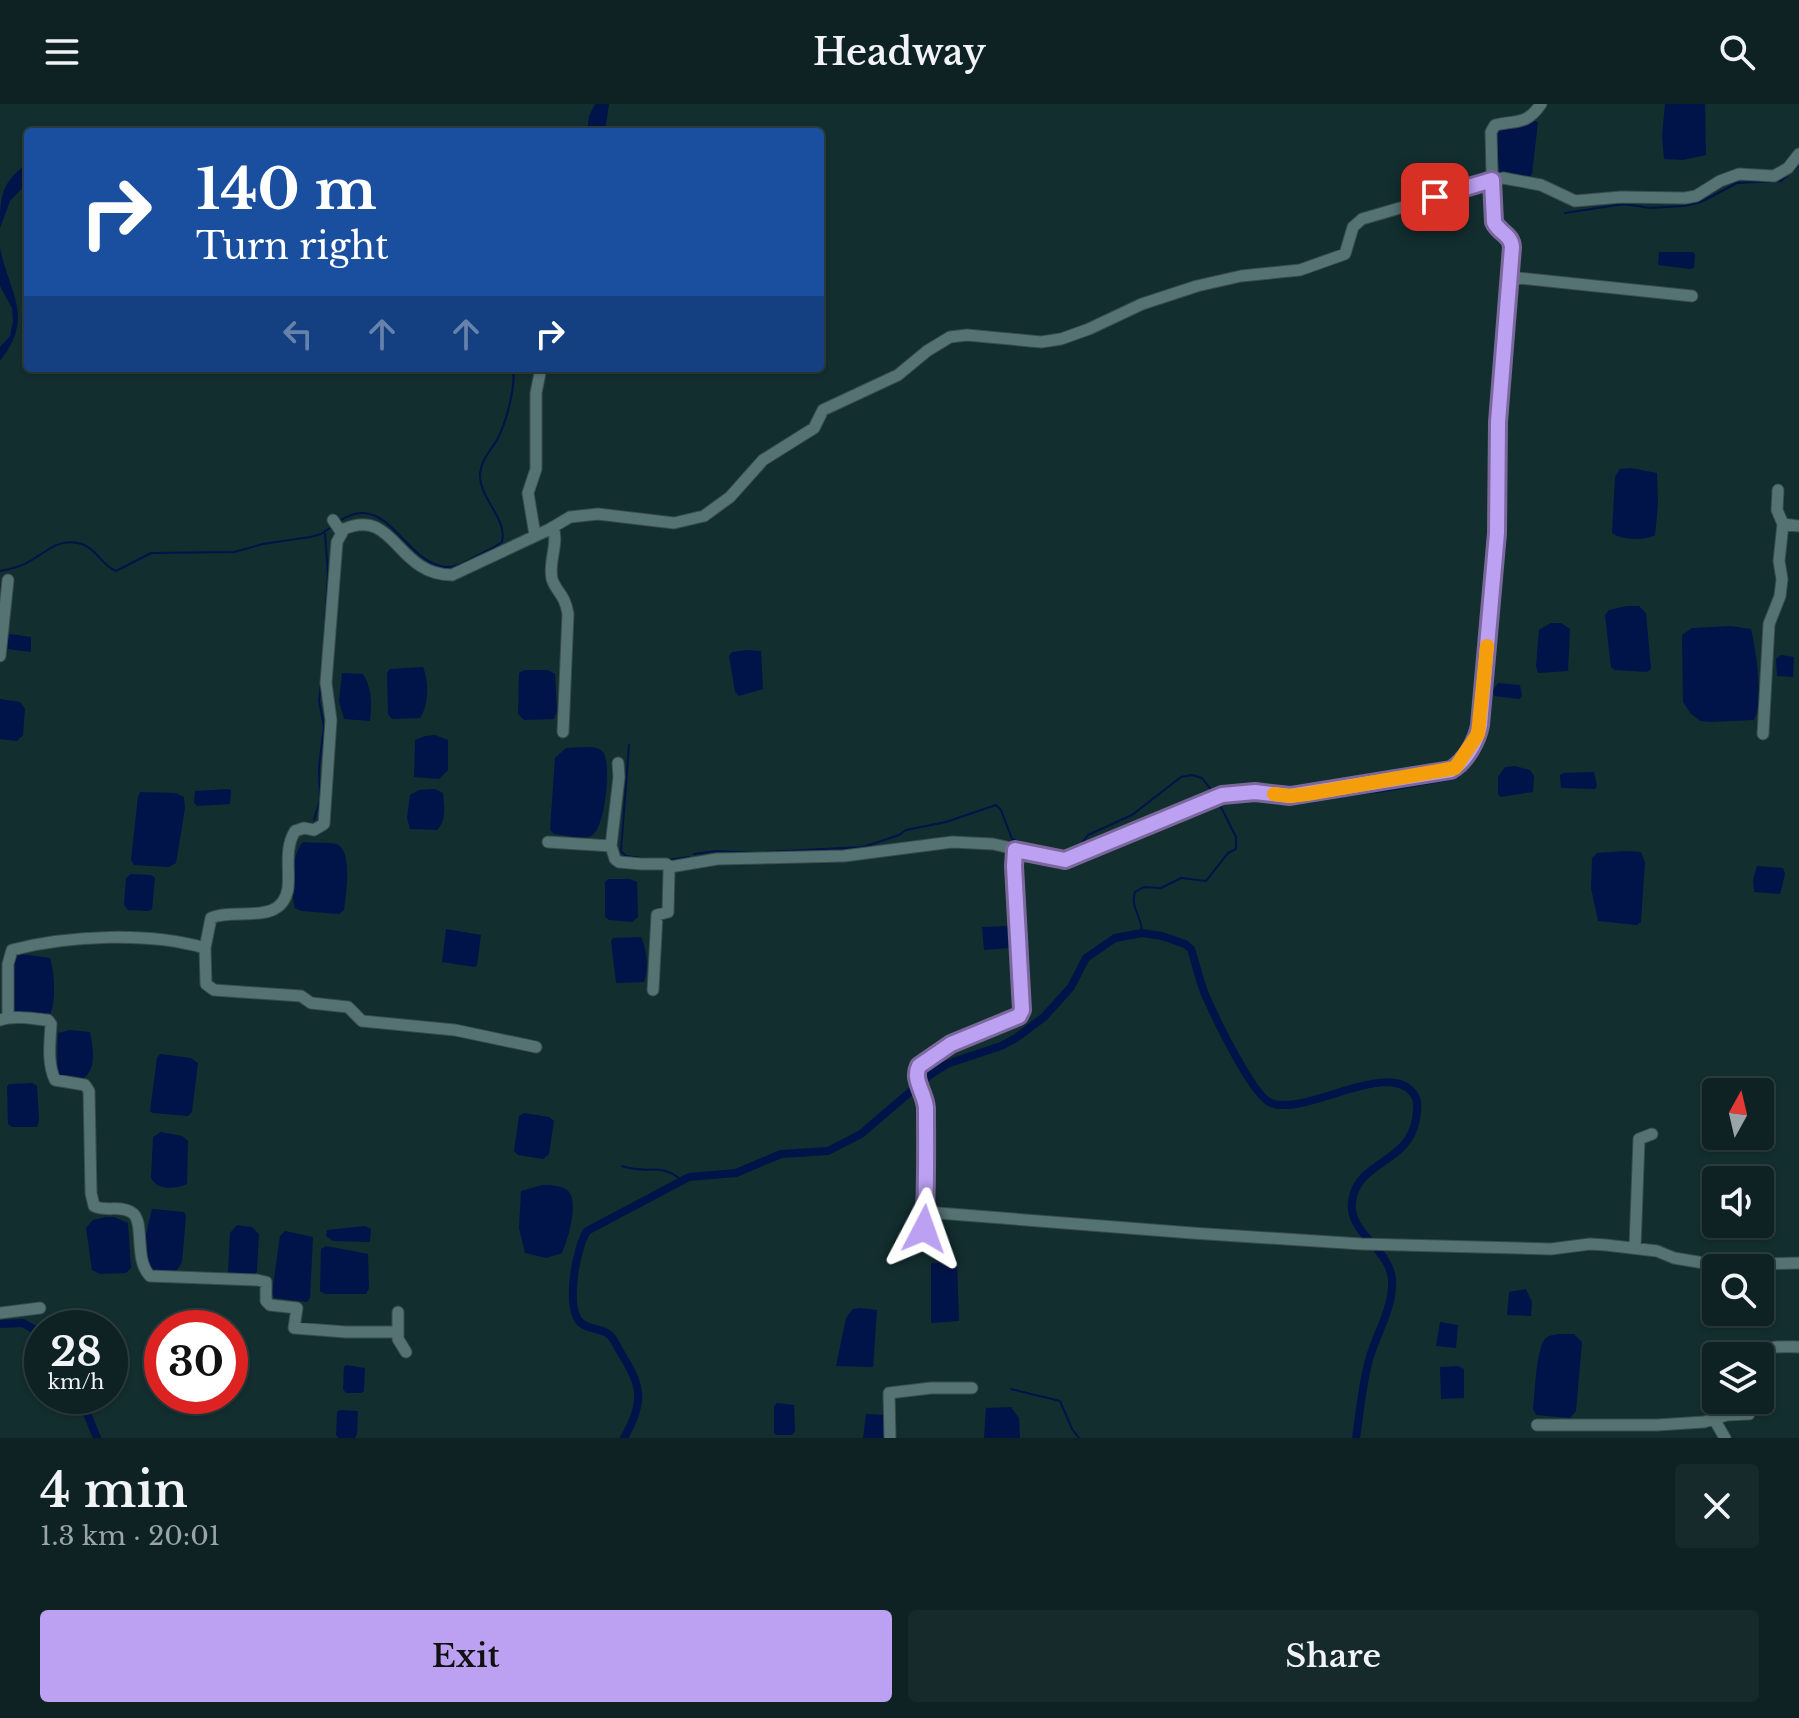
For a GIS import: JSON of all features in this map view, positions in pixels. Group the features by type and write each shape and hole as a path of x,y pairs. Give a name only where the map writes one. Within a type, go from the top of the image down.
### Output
{"street":[{"path":"618,763 611,846 613,855 619,862 666,864 670,867 717,859 844,856 931,843 976,843 1050,858 1072,858 1130,831 1216,798 1255,792 1290,796 1451,770 1458,766 1475,740 1480,725 1495,564 1498,422 1512,241 1494,222 1492,128 1498,124 1528,119 1541,104"},
{"path":"536,1047 455,1030 362,1021 348,1007 311,1003 301,996 214,990 206,984 205,948 211,918 224,913 264,913 284,900 291,837 295,831 304,828 314,830 324,824 331,720 326,683 337,527 363,523 379,527 409,558 428,570 445,575 459,573 562,520 585,514 674,523 704,516 730,497 763,460 814,428 823,410 898,375 950,337 967,335 1041,342 1061,339 1131,309 1197,286 1241,276 1310,268 1345,254 1353,227 1362,219 1492,180 1524,180 1575,201 1621,197 1685,198 1696,196 1720,181 1739,174 1774,176 1788,168 1799,154"},
{"path":"1509,277 1692,296"},
{"path":"535,535 528,493 536,469 535,404 540,372"},
{"path":"1763,734 1769,624 1780,596 1782,579 1779,561 1783,524 1777,510 1778,490"},
{"path":"1783,524 1799,526"},
{"path":"553,527 556,537 552,579 565,597 568,614 563,732"},
{"path":"0,656 8,580"},
{"path":"548,842 611,846"},
{"path":"922,1246 927,1154 923,1093 916,1077 919,1066 951,1044 1013,1019 1022,1010 1015,850"},
{"path":"653,990 657,915 668,912 670,867"},
{"path":"205,948 151,939 120,938 5,951 8,964 4,1019 48,1020 51,1024 52,1076 55,1080 85,1085 89,1091 91,1193 94,1206 102,1210 132,1212 138,1220 138,1251 150,1276 222,1277 266,1282 266,1301 270,1305 297,1308 294,1328 397,1332"},
{"path":"1635,1248 1639,1139 1652,1134"},
{"path":"925,1212 1362,1244 1551,1249 1590,1244 1635,1248 1716,1265 1799,1263"},
{"path":"0,1313 40,1308"},
{"path":"398,1312 397,1332 400,1345 406,1352"},
{"path":"1774,1347 1799,1347"},
{"path":"890,1438 889,1393 931,1388 972,1388"},
{"path":"1537,1425 1657,1425 1704,1422 1727,1415 1749,1414"},
{"path":"1714,1419 1725,1438"}],"shaded area":[{"path":"595,104 609,104 606,128 588,128"},
{"path":"1665,104 1705,104 1706,155 1683,160 1664,159 1662,136"},
{"path":"1538,122 1532,174 1530,177 1500,175 1495,135 1499,129"},
{"path":"24,166 24,186 10,201 0,228 4,191"},
{"path":"0,248 18,318 16,331 0,361 0,347 10,336 13,321 12,308 0,286"},
{"path":"1659,252 1693,252 1694,268 1658,265"},
{"path":"1620,469 1657,473 1658,505 1655,535 1651,537 1626,538 1612,533 1615,477"},
{"path":"1639,606 1646,613 1651,669 1647,672 1615,670 1611,667 1605,615 1609,610"},
{"path":"1551,623 1561,623 1570,629 1568,671 1538,673 1539,630"},
{"path":"1731,626 1751,629 1758,676 1757,712 1754,720 1701,721 1691,714 1683,702 1682,635 1692,628"},
{"path":"10,634 31,637 31,652 7,649"},
{"path":"761,651 763,689 739,696 735,692 729,656 732,652"},
{"path":"1781,655 1794,657 1793,677 1777,676 1776,659"},
{"path":"423,667 427,693 420,718 392,719 388,714 387,673 390,669"},
{"path":"524,670 548,670 555,674 557,711 554,719 524,720 518,714 519,673"},
{"path":"342,673 363,674 371,697 370,721 344,719 339,701"},
{"path":"1498,683 1520,685 1522,696 1519,699 1494,696 1493,690"},
{"path":"0,699 20,702 25,709 23,735 17,741 0,739"},
{"path":"435,735 448,740 448,770 439,779 414,777 415,740"},
{"path":"566,748 596,748 603,752 606,759 603,810 596,831 591,836 554,834 550,830 555,758"},
{"path":"1505,767 1530,770 1534,776 1533,792 1500,797 1498,777"},
{"path":"1594,772 1595,789 1561,788 1560,775 1563,773"},
{"path":"435,789 443,793 444,813 440,826 437,830 410,829 407,818 410,795 419,790"},
{"path":"231,790 230,804 197,806 194,803 195,791"},
{"path":"140,792 175,793 184,797 176,863 169,867 134,865 131,860"},
{"path":"303,842 336,844 345,854 346,894 344,910 339,914 295,908 293,874 296,855"},
{"path":"1641,852 1645,862 1641,922 1637,925 1598,921 1591,888 1592,858 1597,853"},
{"path":"1757,866 1783,868 1785,874 1780,894 1754,892"},
{"path":"131,874 155,878 152,909 149,911 128,910 124,905 126,878"},
{"path":"608,879 637,882 638,917 632,922 605,917 605,882"},
{"path":"1009,926 1010,948 984,950 982,927"},
{"path":"446,929 481,935 477,965 442,962"},
{"path":"641,937 647,960 644,982 616,983 611,941 613,938"},
{"path":"21,954 50,958 54,987 50,1015 13,1011 14,958"},
{"path":"70,1030 90,1032 92,1063 84,1078 63,1077 57,1072 58,1033"},
{"path":"160,1054 191,1058 198,1063 192,1112 188,1116 150,1111"},
{"path":"1702,1081 1702,1134 1701,1082"},
{"path":"32,1083 37,1086 37,1127 12,1127 8,1124 7,1087 9,1084"},
{"path":"524,1113 549,1117 554,1121 549,1154 543,1159 518,1155 514,1151 519,1116"},
{"path":"161,1132 182,1136 188,1141 187,1184 163,1187 151,1178 153,1137"},
{"path":"542,1185 564,1188 573,1202 570,1230 562,1253 546,1258 525,1253 519,1228 521,1191"},
{"path":"152,1209 184,1212 186,1216 182,1262 176,1272 155,1273 148,1267 146,1234"},
{"path":"106,1217 128,1223 131,1268 126,1273 100,1274 92,1270 86,1228 93,1220"},
{"path":"237,1225 252,1227 259,1234 257,1272 254,1275 228,1273 230,1233"},
{"path":"365,1226 371,1229 370,1242 333,1241 326,1236 327,1230"},
{"path":"285,1231 313,1237 310,1298 307,1302 274,1298 272,1293 280,1236"},
{"path":"326,1246 368,1254 369,1288 366,1294 325,1294 320,1291 321,1249"},
{"path":"931,1263 957,1263 959,1321 931,1323"},
{"path":"1526,1289 1532,1302 1531,1316 1507,1315 1509,1292"},
{"path":"853,1309 877,1310 873,1367 836,1366 846,1318"},
{"path":"1440,1322 1458,1325 1456,1348 1436,1346"},
{"path":"1574,1334 1582,1342 1576,1411 1570,1418 1536,1415 1533,1409 1540,1350 1546,1338"},
{"path":"346,1365 365,1368 364,1391 361,1393 346,1393 343,1389"},
{"path":"1458,1366 1464,1369 1464,1398 1441,1399 1440,1367"},
{"path":"777,1403 794,1405 795,1432 792,1435 774,1433 774,1406"},
{"path":"1011,1407 1019,1418 1020,1438 984,1438 986,1408"},
{"path":"358,1411 355,1438 339,1438 336,1435 337,1412"},
{"path":"866,1414 884,1415 885,1438 863,1438"}],"waterway":[{"path":"1565,213 1624,204 1650,208 1684,206 1701,202 1737,183 1781,181 1799,165"},
{"path":"338,522 355,514 369,514 382,520 417,553 445,567 460,564 502,542 501,525 483,491 480,473 507,415 513,372"},
{"path":"0,571 23,565 54,546 67,542 87,546 116,571 151,553 234,552 310,537 333,526"},
{"path":"324,642 328,574 325,534"},
{"path":"314,820 320,800 319,767 324,726 319,701 321,685"},
{"path":"629,745 621,851 626,856 649,859"},
{"path":"1301,800 1385,791 1453,779 1459,776 1469,761"},
{"path":"1057,853 1078,848 1088,835 1132,815 1181,777 1192,775 1202,778 1213,792"},
{"path":"1221,803 1230,800 1282,800"},
{"path":"1142,933 1134,903 1135,892 1144,887 1161,888 1181,878 1206,881 1228,853 1236,849 1236,837 1218,801"},
{"path":"766,852 863,847 906,830 946,822 996,805 1012,839 1031,847"},
{"path":"694,854 716,851 756,853"},
{"path":"668,860 689,857"},
{"path":"624,1438 638,1404 637,1385 612,1337 582,1324 573,1302 576,1262 587,1231 689,1177 736,1173 781,1154 828,1151 861,1134 931,1074 947,1064 1001,1046 1044,1017 1071,987 1086,958 1115,938 1142,933 1162,936 1191,949 1205,995 1227,1040 1255,1087 1271,1103 1286,1105 1305,1102 1369,1084 1388,1082 1404,1085 1415,1096 1416,1119 1411,1134 1394,1154 1363,1178 1352,1202 1356,1223 1384,1258 1392,1279 1387,1310 1367,1369 1356,1438"},
{"path":"622,1166 667,1171 681,1180"},
{"path":"0,1324 24,1324"},
{"path":"1011,1389 1060,1401 1079,1438"},
{"path":"87,1414 97,1438"}],"slow traffic":[{"path":"1274,794 1307,794 1455,768 1478,734 1487,646"}],"route":[{"path":"924,1229 926,1104 916,1073 919,1066 951,1044 1013,1019 1022,1010 1015,850 1065,860 1222,795 1255,792 1290,796 1451,770 1458,766 1478,734 1495,564 1498,422 1512,241 1494,222 1492,180 1435,197"}]}
